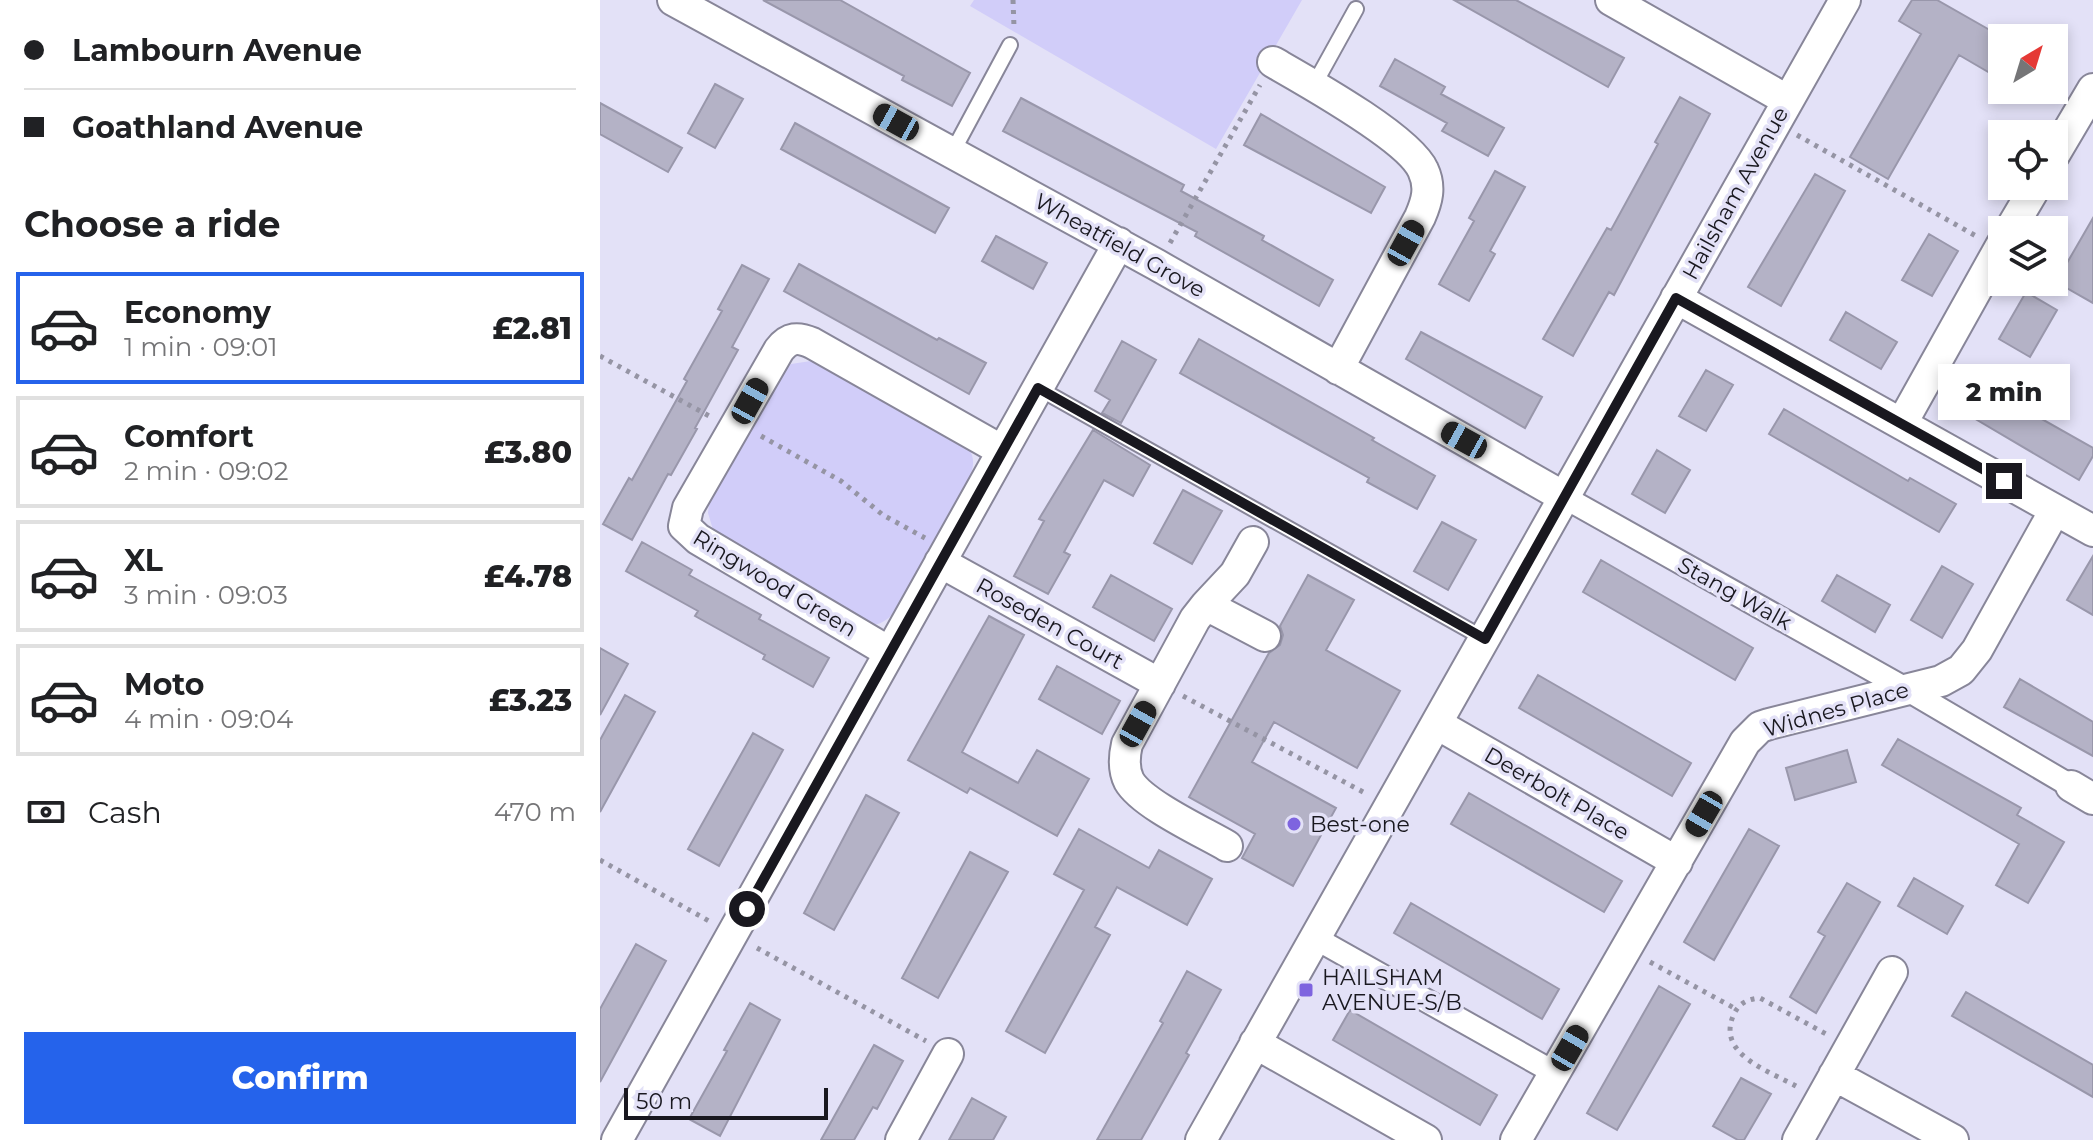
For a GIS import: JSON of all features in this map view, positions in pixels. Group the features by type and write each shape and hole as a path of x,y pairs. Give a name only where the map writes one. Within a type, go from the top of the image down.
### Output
{"street":[{"name":"Wheatfield Grove","path":"673,0 1119,243 1564,497"},
{"path":"1611,0 1654,10 1781,112"},
{"name":"Hailsham Avenue","path":"1201,1140 1845,0"},
{"path":"1273,62 1348,106 1402,146 1421,165 1428,184 1420,217 1338,369"},
{"path":"2068,131 2093,89"},
{"path":"617,1140 1119,243"},
{"path":"1902,423 1988,270"},
{"path":"1676,298 1902,423 2080,516"},
{"name":"Ringwood Green","path":"889,652 689,533 684,526 688,508 779,350 792,339 801,338 1001,450"},
{"name":"Stang Walk","path":"1564,497 1906,689 2082,793"},
{"name":"Widnes Place","path":"1516,1140 1745,742 1760,727 1952,676 1970,661 2080,516"},
{"path":"1227,846 1139,794 1125,772 1124,757 1127,744 1195,619 1235,574 1253,542"},
{"name":"Roseden Court","path":"940,562 1160,684"},
{"path":"1206,605 1265,636"},
{"name":"Deerbolt Place","path":"1437,724 1677,862"},
{"path":"1315,938 1555,1073"},
{"path":"1798,1140 1892,972"},
{"path":"1255,1043 1426,1140"},
{"path":"901,1140 948,1054"},
{"path":"1827,1087 1953,1140"}],"lane":[{"path":"1314,85 1356,9"},
{"path":"952,153 1010,45"},
{"path":"1038,388 1485,639"}],"path":[{"path":"1157,265 1273,62"},
{"path":"1781,112 1988,232"},
{"path":"600,356 720,422 753,432 841,481 883,515 929,541 940,562"},
{"path":"1160,684 1390,807"},
{"path":"600,860 948,1054"},
{"path":"1628,949 1736,1009"},
{"path":"1827,1087 1737,1051 1730,1033 1736,1009 1753,999 1767,1001 1850,1047"}],"shaded area":[{"path":"974,0 1302,0 1216,149 970,6"},
{"path":"811,361 969,448 972,457 968,482 901,603 878,624 859,626 714,533 708,513 710,494 774,379 791,364"}],"building":[{"path":"763,0 840,0 970,73 952,106 902,80 904,76"},
{"path":"1454,0 1516,0 1624,58 1608,87"},
{"path":"1912,0 1937,0 1988,29 1988,72 1959,55 1888,179 1850,157 1921,34 1899,21"},
{"path":"1395,59 1445,87 1441,94 1504,128 1488,156 1442,131 1447,123 1380,86"},
{"path":"715,84 743,99 715,148 688,133"},
{"path":"1680,97 1710,114 1614,295 1609,292 1573,356 1543,339 1607,228 1611,230"},
{"path":"1021,98 1184,185 1181,191 1264,236 1262,240 1333,280 1319,306 1195,236 1197,232 1003,131"},
{"path":"600,103 682,148 668,172 600,134"},
{"path":"1261,114 1385,187 1371,213 1244,145"},
{"path":"795,123 949,208 935,233 781,149"},
{"path":"1495,171 1525,187 1490,251 1495,254 1469,301 1439,284 1474,221 1469,218"},
{"path":"1815,174 1845,191 1781,306 1748,287"},
{"path":"2093,218 2093,303 2068,289 2068,261"},
{"path":"1929,234 1958,251 1932,296 1902,280"},
{"path":"996,236 1047,263 1033,289 982,261"},
{"path":"799,264 937,340 939,338 986,363 969,394 784,291"},
{"path":"742,265 769,279 732,347 738,350 697,429 632,540 603,524 629,478 632,480 687,381 684,379 722,311 718,309"},
{"path":"2024,296 2033,296 2057,310 2030,357 1999,339"},
{"path":"1846,312 1897,342 1881,369 1830,340"},
{"path":"1421,332 1542,397 1525,428 1406,359"},
{"path":"1199,339 1435,476 1417,509 1367,482 1369,478 1180,373"},
{"path":"1122,341 1156,360 1121,423 1102,413 1110,400 1095,391"},
{"path":"1706,370 1733,385 1706,431 1679,416"},
{"path":"1971,379 2093,448 2093,456 2079,480 1955,407"},
{"path":"1784,409 1908,481 1910,478 1956,504 1939,532 1769,434"},
{"path":"1093,430 1150,465 1133,496 1104,480 1064,552 1070,555 1048,594 1014,576 1044,521 1039,519"},
{"path":"1657,450 1690,470 1665,513 1632,494"},
{"path":"1183,490 1222,511 1192,564 1154,543"},
{"path":"1442,522 1476,540 1448,590 1414,571"},
{"path":"642,542 692,570 689,575 761,615 759,619 829,658 813,687 763,659 765,655 695,616 698,611 626,571"},
{"path":"2093,556 2093,615 2067,600"},
{"path":"1601,560 1753,648 1735,680 1583,592"},
{"path":"1942,566 1973,584 1942,638 1911,620"},
{"path":"1111,575 1172,609 1154,641 1093,607"},
{"path":"1308,575 1354,600 1326,650 1400,691 1357,768 1274,722 1252,762 1336,808 1293,886 1242,858 1255,834 1189,797 1269,653 1280,645 1283,635 1280,626"},
{"path":"1837,575 1890,605 1875,632 1822,601"},
{"path":"989,616 1024,635 962,752 1018,783 1037,750 1089,779 1057,836 970,788 967,793 908,760"},
{"path":"600,648 628,664 600,715"},
{"path":"1057,666 1120,701 1102,734 1039,699"},
{"path":"1538,675 1691,763 1672,796 1519,708"},
{"path":"2020,679 2093,722 2093,756 2004,707"},
{"path":"625,695 655,712 600,812 600,740"},
{"path":"753,733 783,750 719,866 688,849"},
{"path":"1898,739 2021,808 2017,815 2064,842 2028,903 1996,885 2019,844 1882,765"},
{"path":"1847,750 1856,782 1795,800 1786,768"},
{"path":"1469,793 1622,881 1604,912 1451,824"},
{"path":"866,795 899,813 834,930 804,913"},
{"path":"1079,829 1149,868 1159,850 1212,879 1187,925 1117,887 1095,927 1110,935 1045,1053 1006,1031 1084,890 1054,874"},
{"path":"1749,829 1779,846 1714,960 1684,942"},
{"path":"970,852 1008,872 938,998 902,978"},
{"path":"1914,878 1963,906 1947,934 1898,906"},
{"path":"1847,883 1880,902 1816,1013 1790,997 1825,936 1818,932"},
{"path":"1411,903 1559,989 1542,1019 1394,933"},
{"path":"636,944 666,961 600,1082 600,1009"},
{"path":"1187,971 1221,990 1186,1053 1189,1055 1141,1140 1097,1140 1163,1023 1160,1021"},
{"path":"1659,986 1690,1004 1617,1130 1587,1113"},
{"path":"1966,992 2093,1065 2093,1097 1952,1016"},
{"path":"750,1003 780,1020 720,1136 689,1119"},
{"path":"1350,1010 1497,1095 1480,1125 1333,1040"},
{"path":"874,1045 903,1061 877,1109 873,1107 854,1140 821,1140"},
{"path":"1741,1078 1771,1094 1744,1140 1738,1140 1713,1126"},
{"path":"972,1098 1006,1117 993,1140 949,1140"}],"place":[{"name":"Best-one","path":"1294,824"},
{"name":"HAILSHAM AVENUE-S/B","path":"1306,990"}],"route":[{"path":"747,909 1038,388 1485,639 1676,298 2004,481"}]}
